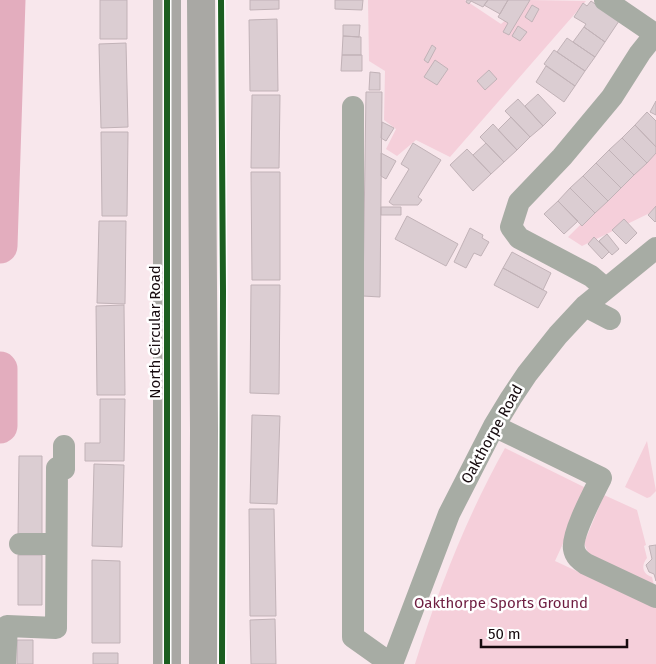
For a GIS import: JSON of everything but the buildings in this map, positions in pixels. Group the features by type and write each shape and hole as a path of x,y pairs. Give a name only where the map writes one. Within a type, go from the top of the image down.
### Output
{"highway":[{"name":"North Circular Road","path":"167,664 168,0"},
{"path":"201,0 204,430 203,664"}],"street":[{"path":"604,0 656,33 640,53 612,97 562,156 519,202 511,227 518,238 591,276 605,288"},
{"path":"354,107 353,638 392,664"},
{"name":"Oakthorpe Road","path":"392,664 449,514 494,426 527,374 558,335 585,306 656,248"},
{"path":"585,306 610,319"},
{"path":"494,426 601,478 574,538 573,548 575,554 586,564 656,597"},
{"path":"5,664 7,626 56,628 57,468 64,469 64,446"},
{"path":"20,544 56,544"}],"green space":[{"path":"368,0 465,0 501,24 528,0 586,1 450,157 416,140 397,156 386,149 396,129 384,120 385,71 369,61"},
{"path":"656,150 656,210 582,246 568,237"},
{"path":"647,441 656,491 647,498 625,487"},
{"name":"Oakthorpe Sports Ground","path":"505,448 588,489 555,561 656,608 656,664 415,664 454,554 478,500"},
{"path":"604,495 637,510 646,545 644,546 647,558 644,564 644,572 652,577 655,590 588,553 584,543"}],"waterway":[{"path":"0,246 8,0"},
{"path":"0,369 0,426"}],"cycle path":[{"path":"167,0 167,664"},
{"path":"221,0 223,291 222,664"}]}
